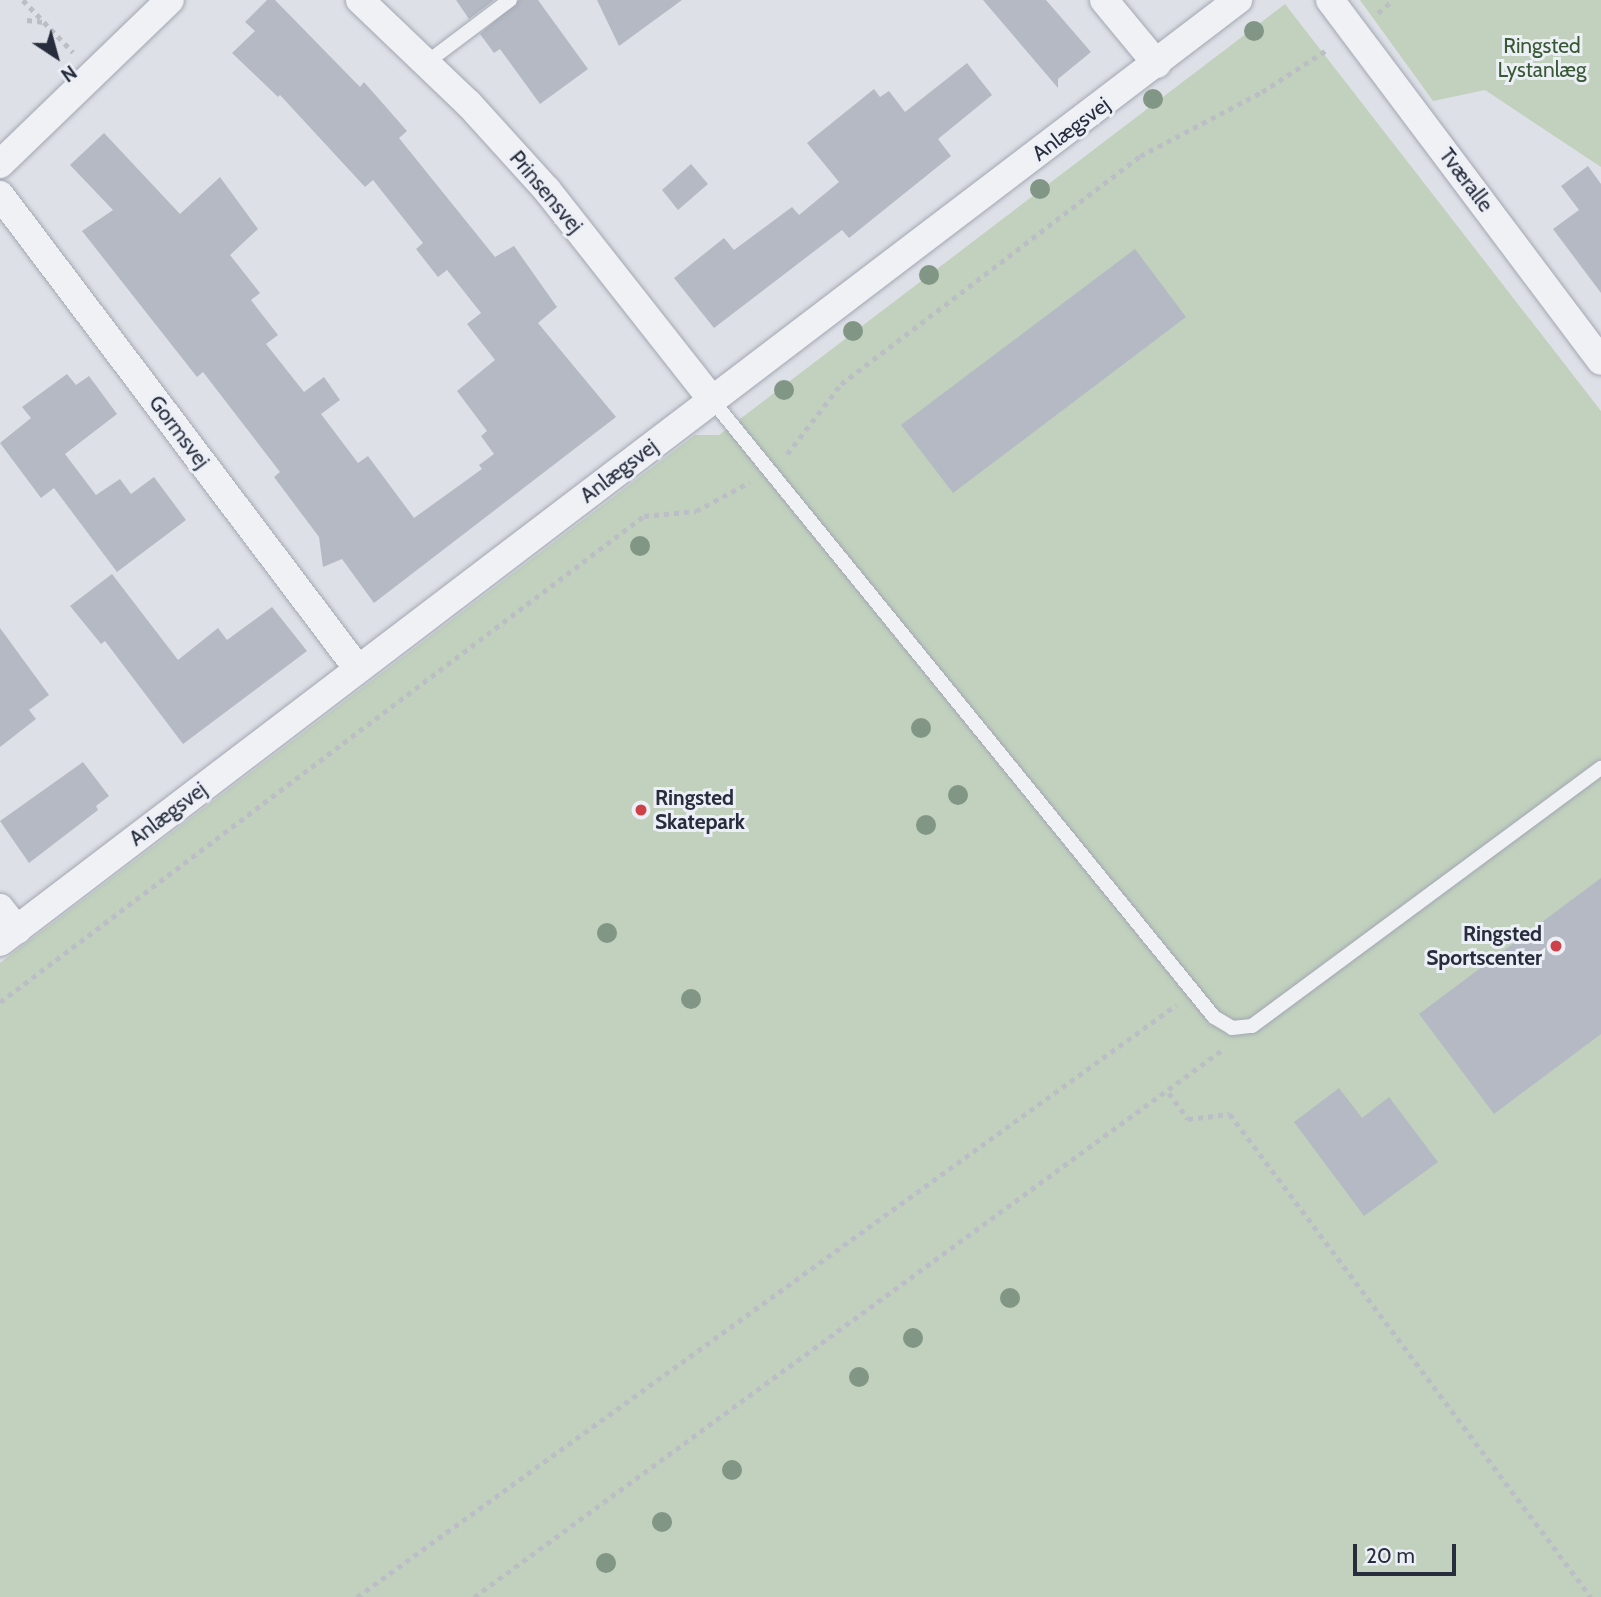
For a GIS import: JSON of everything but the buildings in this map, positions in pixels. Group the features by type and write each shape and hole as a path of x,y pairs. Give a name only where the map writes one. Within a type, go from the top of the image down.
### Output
{"street":[{"path":"0,164 96,76 170,0"},
{"name":"Prinsensvej","path":"360,0 426,63 547,190 712,400"},
{"path":"1104,0 1157,64"},
{"name":"Anlægsvej","path":"6,927 358,669 1238,0"},
{"name":"Tværalle","path":"1330,0 1601,361"},
{"name":"Gormsvej","path":"0,195 358,669"}],"lane":[{"path":"426,63 510,0"},
{"path":"712,400 1193,992 1214,1017 1232,1028 1252,1026 1601,768"}],"path":[{"path":"23,0 96,76"},
{"path":"0,1002 645,516 696,511 769,470 794,448 842,384 1140,156 1262,92 1355,32 1393,0"},
{"path":"27,20 44,22"},
{"path":"357,1597 1193,992"},
{"path":"474,1597 1220,1056 1232,1028"},
{"path":"1168,1093 1188,1119 1230,1114 1591,1597"}],"green space":[{"name":"Ringsted Lystanlæg","path":"1360,0 1601,0 1601,167 1485,90 1433,101"},
{"path":"1285,4 1601,411 1601,1597 0,1597 0,963 695,435 719,435"}],"place":[{"name":"Ringsted Skatepark","path":"641,810"},
{"name":"Ringsted Sportscenter","path":"1556,946"}]}
